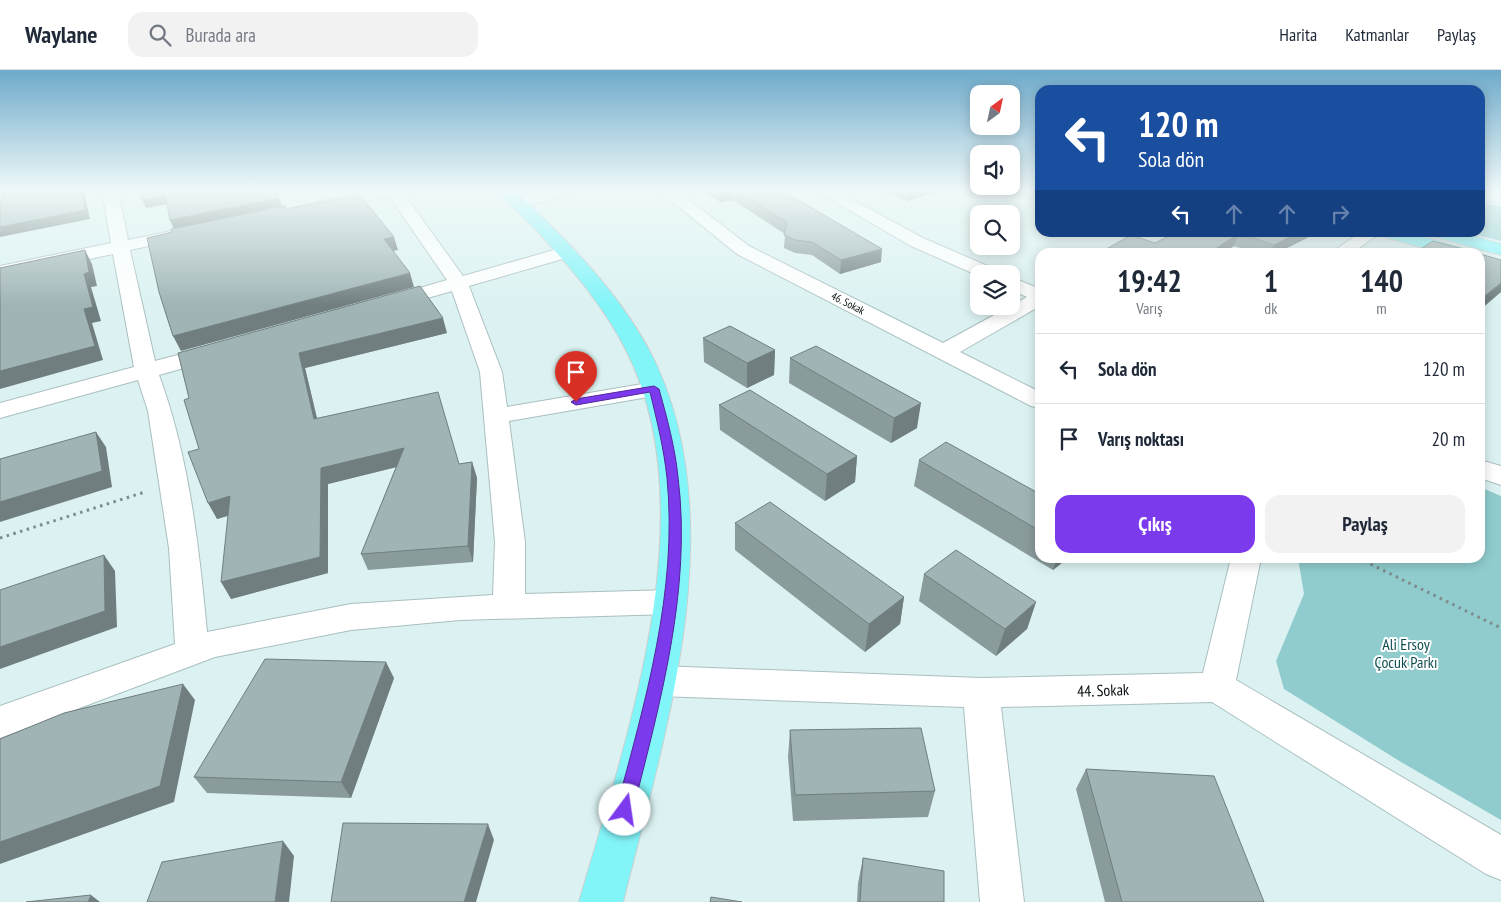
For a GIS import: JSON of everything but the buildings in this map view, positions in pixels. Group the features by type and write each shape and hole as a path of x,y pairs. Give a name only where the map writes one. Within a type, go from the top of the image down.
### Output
{"main road":[{"path":"544,229 600,291 638,353 654,389 666,436 673,479 675,540 670,602 658,681 601,902"},
{"path":"1404,237 1442,248"},
{"path":"1456,237 1501,250"},
{"path":"1485,261 1501,266"}],"street":[{"path":"116,229 146,371 160,411 184,548 192,651"},
{"path":"0,272 207,229"},
{"path":"420,229 459,284 491,372 510,542 509,607"},
{"name":"46. Sokak","path":"716,229 743,250 1035,398"},
{"path":"893,229 917,242 970,265"},
{"path":"1347,248 1366,237"},
{"path":"374,307 567,252"},
{"path":"1020,287 1035,295"},
{"path":"944,352 1035,300"},
{"path":"0,411 232,347"},
{"path":"497,416 654,389"},
{"path":"1485,470 1501,476"},
{"path":"1245,563 1217,687 1501,859"},
{"path":"0,722 212,644 351,617 460,608 670,602"},
{"name":"44. Sokak","path":"658,681 981,693 1217,687"},
{"path":"981,693 1002,902"}],"path":[{"path":"0,538 172,483"},
{"path":"1368,563 1501,628"}],"green space":[{"path":"1485,229 1501,229 1501,241 1485,237"},
{"name":"Ali Ersoy Çocuk Parkı","path":"1485,489 1501,496 1501,820 1401,762 1284,689 1276,661 1304,594 1299,563 1485,563"}],"route":[{"path":"576,402 654,389 666,436 673,479 675,540 666,640 658,681 625,810"}]}
